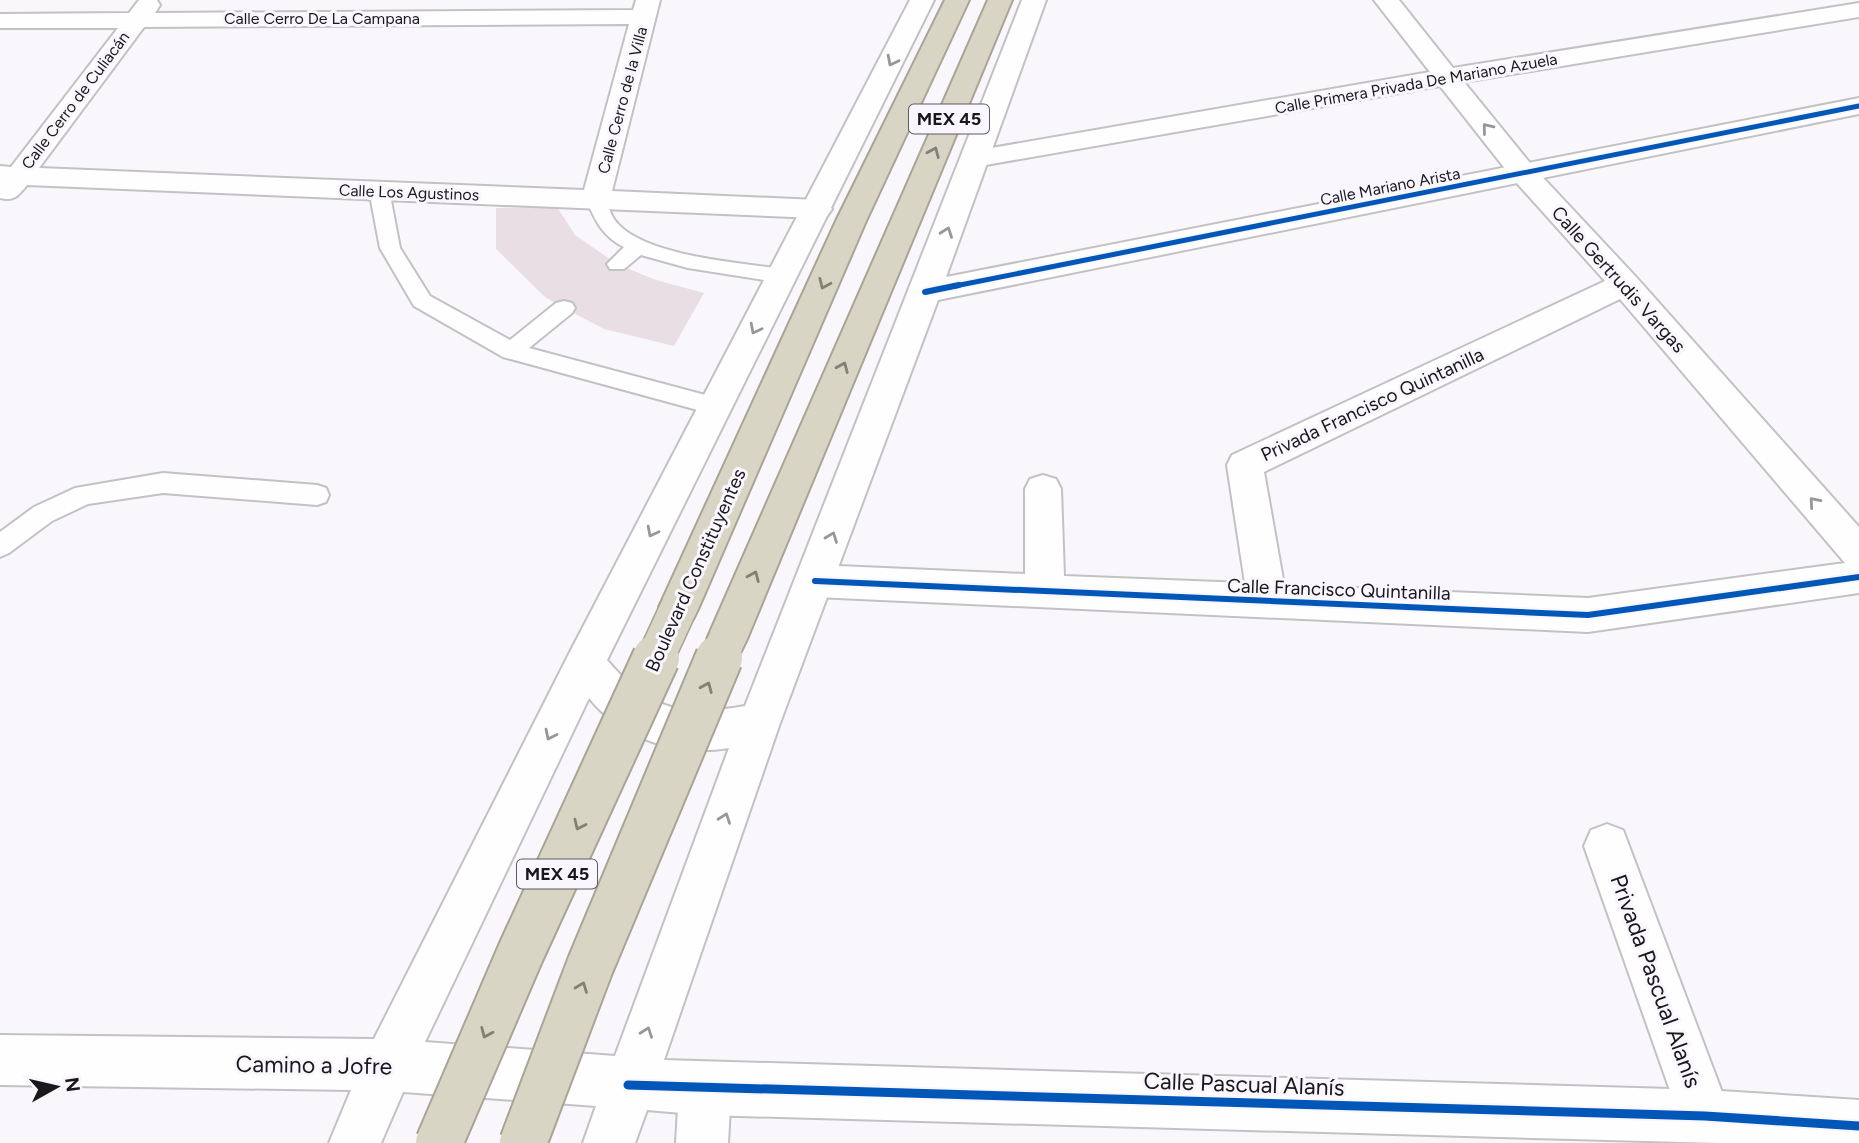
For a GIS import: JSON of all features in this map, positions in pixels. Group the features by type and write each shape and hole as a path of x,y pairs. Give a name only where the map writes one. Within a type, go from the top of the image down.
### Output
{"highway":[{"name":"Boulevard Constituyentes","path":"439,1143 521,952 674,620 834,215 957,0"},
{"name":"MEX 45","path":"523,1143 590,966 897,237 1000,0"}],"street":[{"path":"355,1143 388,1065 585,663 783,276 834,215 922,0"},
{"path":"609,1143 759,723 1034,0"},
{"name":"Calle Gertrudis Vargas","path":"1386,0 1524,174 1625,284 1859,553"},
{"name":"Calle Cerro De La Campana","path":"0,21 144,9 646,8"},
{"name":"Calle Cerro de la Villa","path":"596,199 646,8"},
{"name":"Calle Cerro de Culiacán","path":"0,202 9,175 144,9"},
{"name":"Calle Primera Privada De Mariano Azuela","path":"974,159 1445,77 1859,10"},
{"name":"Calle Mariano Arista","path":"925,292 1859,106"},
{"name":"Calle Los Agustinos","path":"9,175 596,199 834,215"},
{"name":"Privada Francisco Quintanilla","path":"1268,602 1245,465 1625,284"},
{"path":"1043,489 1045,592"},
{"name":"Calle Francisco Quintanilla","path":"815,581 1588,615 1859,577"},
{"path":"585,663 614,698 652,724 713,731 759,723"},
{"name":"Privada Pascual Alanís","path":"1607,846 1705,1116"},
{"name":"Camino a Jofre","path":"0,1060 388,1065 628,1086"},
{"name":"Calle Pascual Alanís","path":"628,1086 1705,1116 1859,1126"},
{"path":"702,1143 705,1089"}],"lane":[{"path":"379,190 390,248 422,301 511,351 716,406"},
{"path":"596,199 607,226 636,247 677,259 783,276"},
{"path":"617,264 636,247"},
{"path":"511,351 564,308"},
{"path":"0,546 43,514 84,495 163,483 317,495"}],"building":[{"path":"557,207 575,235 617,264 656,280 704,293 674,346 604,329 564,308 545,297 496,249 496,208"}],"cycle path":[{"path":"925,292 1859,106"},
{"path":"815,581 1588,615 1859,577"},
{"path":"628,1085 1705,1116 1859,1126"}]}
